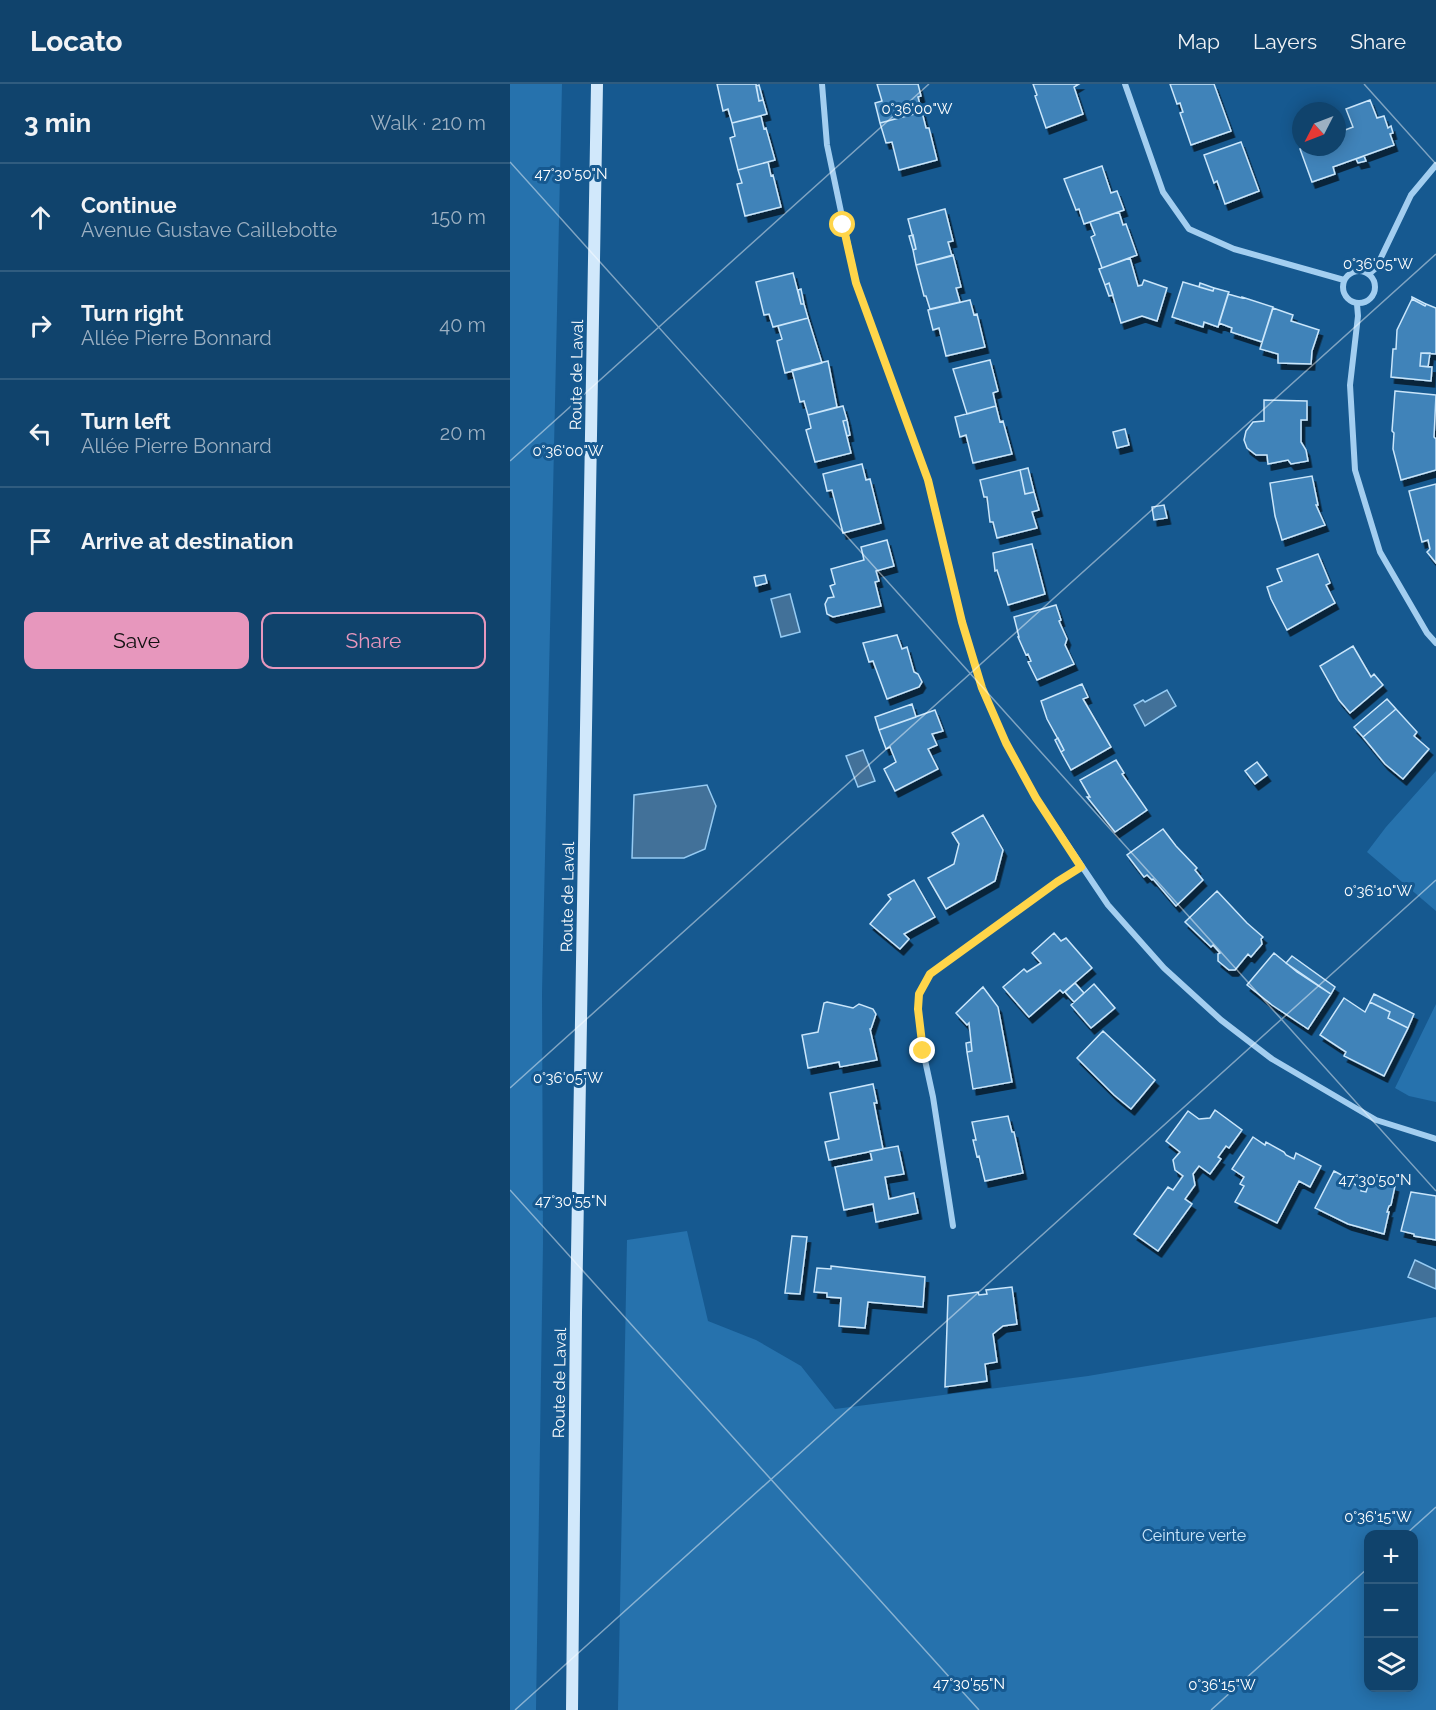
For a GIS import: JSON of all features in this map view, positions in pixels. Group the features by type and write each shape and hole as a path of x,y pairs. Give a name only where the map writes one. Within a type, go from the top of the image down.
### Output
{"main road":[{"name":"Route de Laval","path":"572,1710 576,1312 597,84"}],"street":[{"path":"822,84 827,145 856,283 928,480 962,622 982,688 1006,743 1036,798 1108,905 1164,968 1221,1020 1272,1059 1376,1120 1436,1139"},
{"path":"1125,84 1163,192 1189,229 1234,249 1344,280"},
{"path":"1369,274 1376,268 1411,195 1436,165"},
{"path":"1357,271 1369,274 1375,284 1375,293 1367,302 1357,304 1348,300 1343,292 1347,275 1357,271"},
{"path":"1357,304 1358,316 1350,385 1355,470 1380,552 1427,633 1436,643"},
{"path":"953,1226 933,1097 923,1051 918,1009 919,994 930,974 1081,867"}],"green space":[{"path":"510,84 562,84 542,993 543,1243 536,1710 510,1710"},
{"path":"1436,771 1436,911 1367,852"},
{"path":"1436,1004 1436,1102 1409,1096 1395,1088"},
{"name":"Ceinture verte","path":"687,1231 708,1321 756,1340 801,1366 835,1409 1088,1376 1436,1317 1436,1710 618,1710 627,1240"}],"shaded area":[{"path":"790,594 800,632 781,637 771,599"},
{"path":"1167,690 1176,706 1145,726 1134,705 1143,700 1145,702"},
{"path":"863,750 875,781 858,787 846,756"},
{"path":"707,785 716,806 705,849 684,858 632,858 634,795"},
{"path":"1415,1260 1436,1270 1436,1289 1408,1277"}],"building":[{"path":"717,84 756,84 759,101 763,100 767,114 732,123 728,109 723,111"},
{"path":"877,84 918,84 921,96 918,97 922,112 880,123 875,103 882,101"},
{"path":"1033,84 1079,84 1074,87 1083,114 1046,128"},
{"path":"1170,84 1214,84 1231,131 1191,145 1180,113 1183,112 1180,103 1177,104"},
{"path":"759,85 763,100 759,101 756,86"},
{"path":"1370,100 1377,118 1384,116 1388,128 1391,126 1393,133 1390,134 1394,145 1333,167 1335,174 1312,182 1303,156 1346,156 1346,130 1353,127 1346,109"},
{"path":"922,112 926,128 929,128 937,160 899,170 892,142 886,143 880,123"},
{"path":"761,116 775,160 738,170 730,138 735,136 732,123"},
{"path":"1241,142 1259,191 1225,204 1217,181 1214,183 1204,155"},
{"path":"1364,156 1366,161 1358,163 1356,159"},
{"path":"768,162 781,207 745,216 737,184 742,183 738,170"},
{"path":"1102,166 1111,193 1117,191 1124,210 1084,224 1064,179"},
{"path":"945,209 953,241 948,242 952,256 916,265 913,250 916,249 908,219"},
{"path":"1119,212 1123,225 1126,224 1137,255 1102,268 1091,237 1095,235 1090,222"},
{"path":"913,235 916,249 913,250 909,236"},
{"path":"953,255 961,287 956,288 960,302 930,309 916,265"},
{"path":"1130,258 1138,286 1142,285 1144,280 1167,288 1157,321 1142,316 1121,323 1109,283 1105,285 1099,269"},
{"path":"793,273 801,304 804,304 808,318 773,327 769,314 764,315 756,282"},
{"path":"1183,282 1213,291 1214,288 1229,292 1218,327 1204,322 1203,327 1172,317"},
{"path":"1109,283 1113,295 1109,296 1105,285"},
{"path":"1200,283 1214,288 1213,291 1199,287"},
{"path":"801,289 804,304 801,304 798,290"},
{"path":"1228,294 1273,307 1262,342 1231,332 1232,328 1219,323"},
{"path":"1412,297 1426,304 1425,306 1412,299"},
{"path":"1412,299 1425,306 1426,304 1436,308 1436,354 1421,353 1420,366 1432,367 1431,381 1391,377 1397,330"},
{"path":"970,300 974,315 977,314 985,347 946,356 939,328 933,330 928,310"},
{"path":"1273,308 1293,315 1291,321 1319,330 1312,351 1311,364 1278,363 1278,354 1260,349"},
{"path":"808,318 822,363 785,373 777,341 782,339 778,326"},
{"path":"1421,353 1430,353 1428,367 1420,366"},
{"path":"990,360 998,391 993,393 996,406 967,414 953,369"},
{"path":"828,361 837,407 808,415 804,401 800,402 792,370"},
{"path":"1395,391 1436,395 1434,437 1436,439 1436,470 1401,480 1393,449"},
{"path":"1264,400 1307,401 1307,420 1301,420 1301,442 1306,450 1308,461 1291,464 1288,460 1268,464 1267,455 1256,455 1247,448 1244,440 1246,431 1253,422 1264,421"},
{"path":"843,406 847,420 843,421 851,453 815,462 806,430 811,428 808,415"},
{"path":"996,406 1000,422 1003,421 1012,454 973,463 966,435 960,437 955,417"},
{"path":"847,420 850,435 847,436 843,421"},
{"path":"1125,429 1129,445 1117,448 1113,432"},
{"path":"862,464 866,480 870,479 881,523 843,533 832,490 827,491 823,474"},
{"path":"1028,468 1034,492 1025,494 1020,470"},
{"path":"1020,470 1025,494 1034,492 1039,510 1032,512 1037,528 997,538 993,522 990,522 987,497 984,497 980,480"},
{"path":"1312,476 1318,505 1316,505 1325,525 1282,540 1275,516 1270,483"},
{"path":"1436,484 1436,563 1427,552 1430,549 1428,540 1422,542 1409,491"},
{"path":"1164,505 1167,518 1154,520 1152,507"},
{"path":"887,540 894,566 876,571 879,581 875,582 881,606 833,617 827,614 825,604 828,598 834,597 830,586 835,584 831,569 864,560 861,547"},
{"path":"1032,544 1045,594 1008,605 997,570 995,571 993,553"},
{"path":"1318,554 1330,583 1326,585 1335,603 1287,630 1267,587 1282,581 1277,569"},
{"path":"765,575 767,583 756,586 754,577"},
{"path":"1056,605 1061,620 1059,621 1067,639 1065,645 1074,664 1037,680 1028,662 1031,661 1028,654 1026,655 1018,637 1014,617"},
{"path":"897,635 902,649 907,647 914,672 918,674 922,682 919,687 887,699 873,661 869,662 863,643"},
{"path":"1353,646 1371,677 1374,674 1383,685 1350,713 1339,700 1320,666"},
{"path":"1082,684 1088,697 1083,699 1111,747 1071,770 1061,752 1064,750 1047,719 1041,701"},
{"path":"1387,699 1396,709 1363,737 1354,727"},
{"path":"912,704 916,717 879,730 875,717"},
{"path":"1396,709 1417,732 1414,736 1429,749 1403,779 1385,764 1363,737"},
{"path":"935,710 943,731 932,734 937,745 928,749 938,769 895,791 884,769 896,762 890,747 886,749 879,730"},
{"path":"1058,738 1064,750 1061,752 1055,740"},
{"path":"1116,760 1124,773 1122,774 1147,810 1115,832 1087,797 1090,797 1080,780"},
{"path":"1257,762 1267,775 1255,784 1245,771"},
{"path":"983,815 1003,850 995,881 946,909 928,878 954,864 959,844 952,833"},
{"path":"1163,829 1197,868 1195,870 1203,880 1176,906 1153,879 1147,875 1144,877 1127,855"},
{"path":"914,880 935,917 904,934 909,939 900,949 870,924 891,899 888,895"},
{"path":"1217,891 1263,937 1262,944 1251,957 1248,954 1235,970 1229,970 1218,961 1220,953 1185,922"},
{"path":"1054,933 1061,941 1066,938 1092,968 1063,993 1060,990 1029,1017 1003,987 1024,969 1027,972 1041,963 1032,953"},
{"path":"1274,953 1297,972 1331,994 1308,1029 1247,985"},
{"path":"1292,956 1335,987 1331,994 1286,963"},
{"path":"1075,983 1084,993 1074,1002 1065,992"},
{"path":"1094,984 1115,1008 1091,1028 1071,1005"},
{"path":"983,987 998,1007 1012,1082 973,1089 967,1052 972,1051 969,1023 967,1025 956,1013"},
{"path":"1374,994 1414,1014 1408,1028 1388,1018 1390,1012 1370,1002"},
{"path":"1344,998 1365,1012 1370,1002 1390,1012 1388,1018 1408,1028 1384,1076 1344,1056 1346,1052 1320,1035"},
{"path":"824,1003 853,1008 859,1004 873,1009 876,1014 870,1029 877,1060 840,1067 839,1062 808,1068 802,1035 818,1032"},
{"path":"1103,1031 1155,1080 1131,1109 1077,1058"},
{"path":"971,1042 972,1051 967,1052 966,1043"},
{"path":"873,1084 877,1103 874,1103 883,1149 829,1160 825,1142 839,1139 830,1093"},
{"path":"1215,1110 1242,1130 1229,1148 1226,1146 1218,1157 1221,1159 1210,1174 1199,1166 1193,1174 1195,1185 1185,1199 1192,1204 1158,1251 1134,1234 1168,1187 1173,1190 1183,1176 1175,1170 1173,1160 1180,1152 1166,1141 1188,1111 1199,1119 1210,1118"},
{"path":"1008,1116 1023,1173 985,1181 973,1140 976,1140 972,1122"},
{"path":"1253,1137 1294,1159 1296,1153 1321,1166 1310,1187 1299,1181 1277,1223 1235,1202 1244,1186 1240,1184 1244,1177 1232,1169"},
{"path":"898,1146 904,1174 885,1177 889,1199 914,1193 918,1213 876,1222 873,1204 844,1210 835,1167 872,1160 870,1151"},
{"path":"1334,1171 1349,1179 1361,1188 1361,1191 1366,1192 1370,1179 1395,1186 1387,1212 1389,1212 1384,1234 1348,1224 1315,1208"},
{"path":"1411,1192 1436,1196 1436,1240 1401,1231"},
{"path":"792,1236 807,1237 800,1294 785,1293"},
{"path":"831,1266 925,1277 923,1307 868,1302 865,1328 839,1326 841,1298 827,1297 827,1293 814,1292 817,1268 831,1269"},
{"path":"1012,1287 1017,1324 1003,1326 993,1334 997,1362 985,1364 987,1381 945,1387 948,1296 978,1292 979,1295 987,1294 986,1290"}],"route":[{"path":"843,225 856,283 928,480 962,622 982,688 1006,743 1036,798 1081,867 1066,875 930,974 919,994 918,1009 923,1051"}]}
